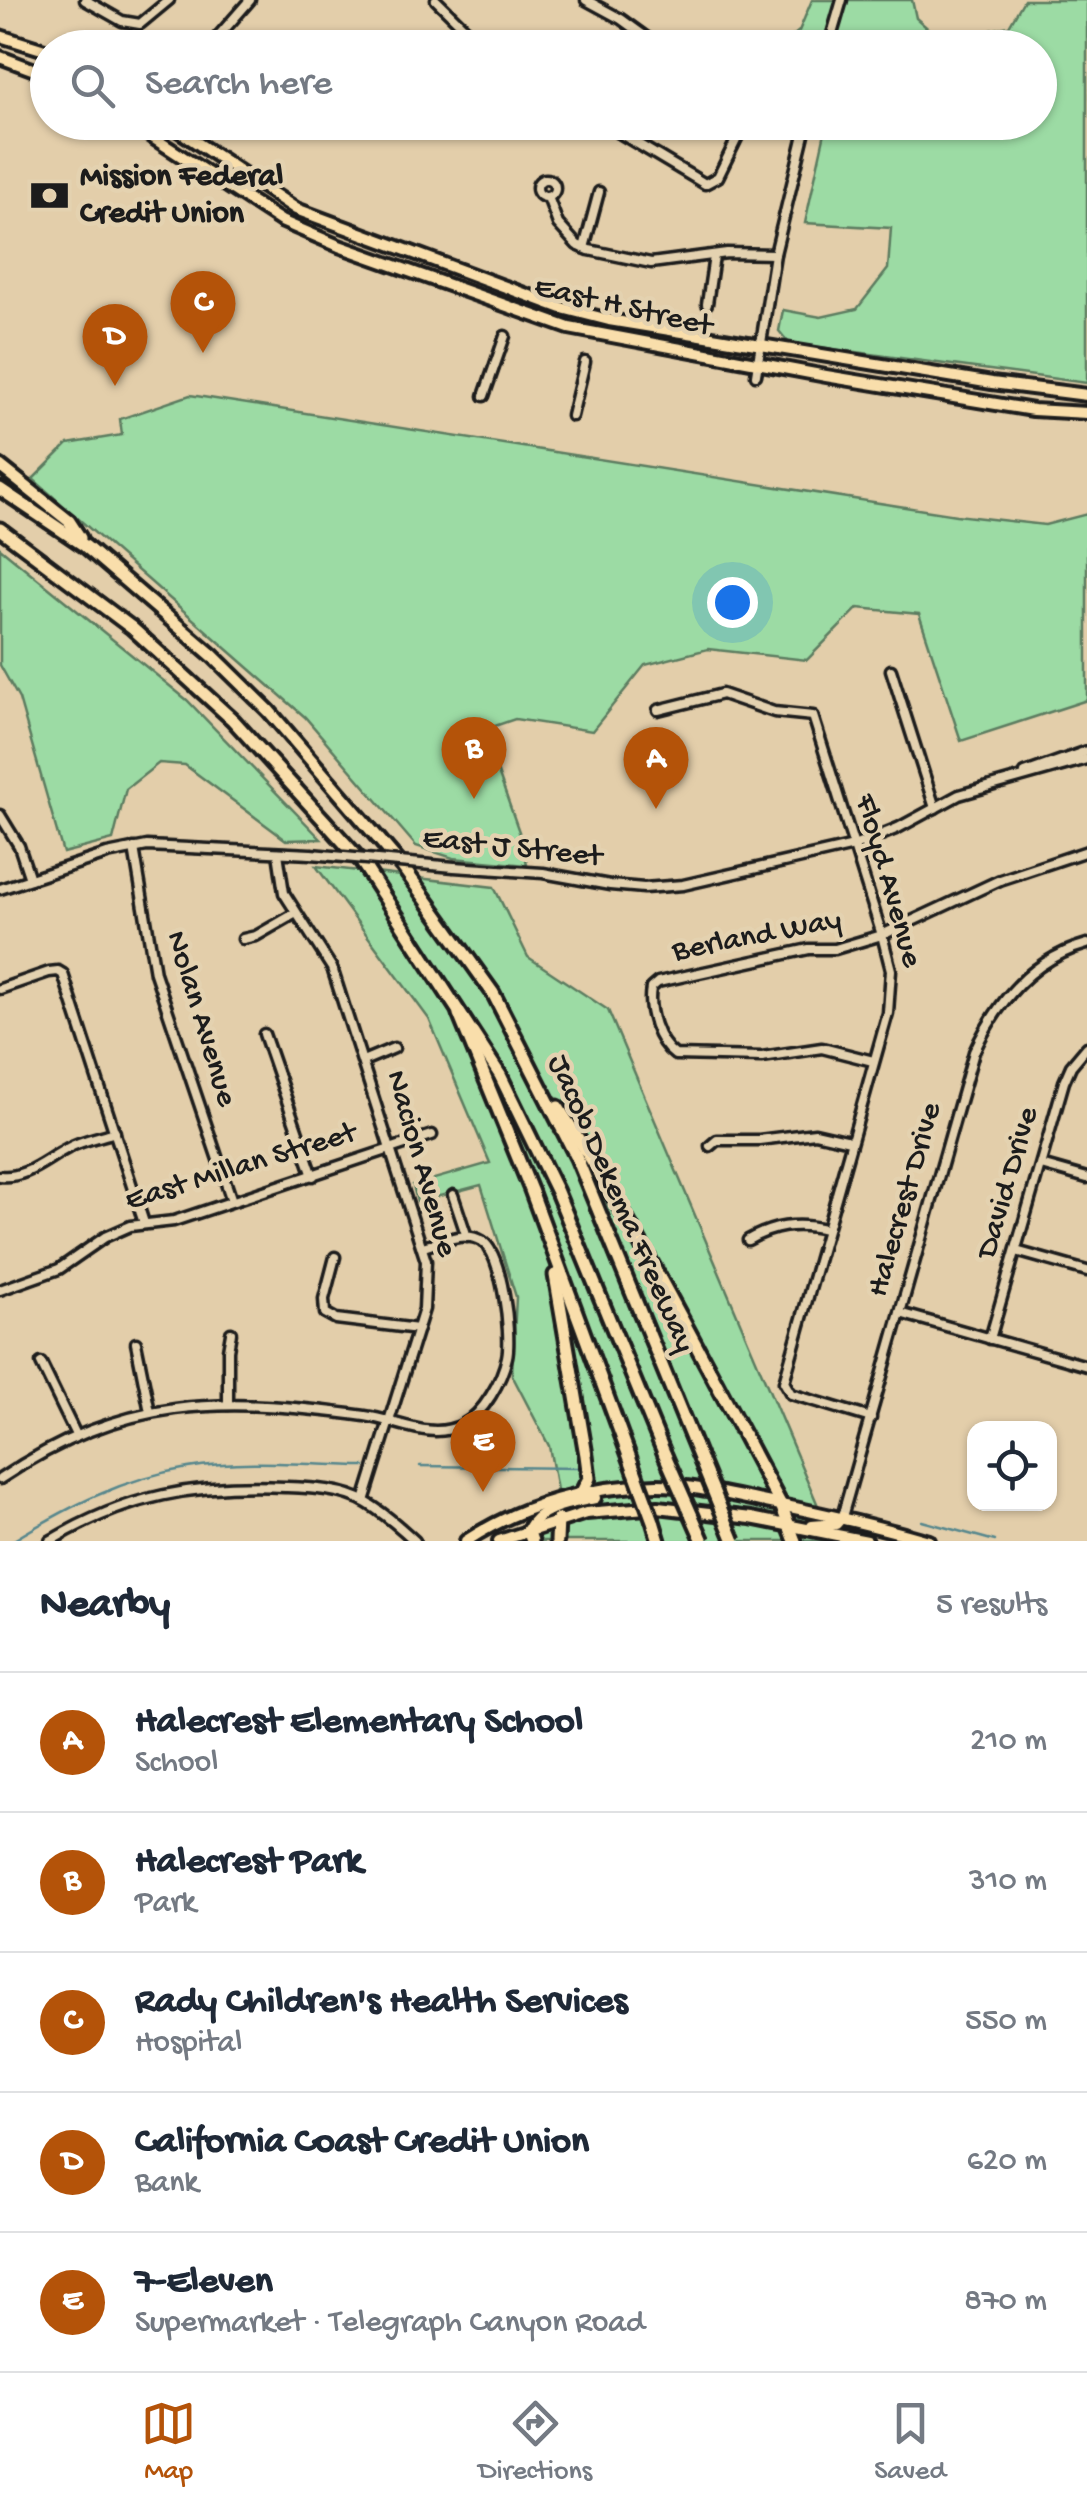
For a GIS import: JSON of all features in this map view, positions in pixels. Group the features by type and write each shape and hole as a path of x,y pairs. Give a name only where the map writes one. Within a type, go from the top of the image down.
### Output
{"highway":[{"path":"0,466 69,521 84,546"},
{"name":"Jacob Dekema Freeway","path":"0,489 84,546 212,656 269,711 402,866 493,994 577,1158 734,1541"},
{"name":"Jacob Dekema Freeway","path":"0,528 132,628 233,720 361,860 500,1075 557,1192 664,1456 703,1541"},
{"path":"456,1003 660,1541"},
{"path":"525,1057 596,1166 794,1527 796,1541"},
{"path":"552,1251 588,1466 589,1478 580,1494"},
{"path":"558,1519 558,1541"}],"main road":[{"path":"0,36 30,46"},
{"path":"0,57 30,68"},
{"name":"East H Street","path":"155,140 282,221 320,239 570,328 757,369 1033,410 1087,414"},
{"name":"East H Street","path":"193,140 296,209 562,308 609,320 1087,396"},
{"path":"466,1541 530,1508 580,1494 658,1485 842,1517 929,1541"},
{"path":"530,1536 534,1517 544,1511 597,1498 608,1490"},
{"path":"499,1541 530,1536 558,1519 658,1506 751,1518 868,1541"},
{"path":"794,1527 836,1524 842,1517"}],"street":[{"path":"85,0 122,21 140,24 169,0"},
{"path":"436,0 467,30"},
{"path":"586,0 637,30"},
{"path":"833,30 842,0"},
{"path":"223,30 246,1"},
{"path":"631,140 705,184 718,178 736,140"},
{"path":"757,369 774,259 803,140"},
{"path":"584,248 599,192"},
{"path":"548,196 558,224 576,245 584,248 651,264 737,252 774,259"},
{"path":"706,304 714,256"},
{"path":"484,396 506,336"},
{"path":"572,416 584,362"},
{"path":"891,670 935,808"},
{"name":"Floyd Avenue","path":"658,710 722,694 774,712 814,716 882,935 892,992 785,1372 785,1389 791,1394 870,1418"},
{"name":"East J Street","path":"0,889 134,848 169,845 543,873 610,885 672,887 854,846 967,792 1087,752"},
{"name":"East J Street","path":"1008,780 1087,759"},
{"path":"0,815 20,846 30,879"},
{"name":"Nolan Avenue","path":"134,848 155,973 232,1201"},
{"name":"Berland Way","path":"873,1060 822,1048 762,1056 675,1056 661,1043 650,988 658,982 809,949 835,948 882,935 1000,880 1087,851"},
{"name":"Nacion Avenue","path":"278,854 281,885 332,968 423,1247 426,1292 418,1329 364,1501"},
{"path":"243,939 256,936 296,913"},
{"name":"Halecrest Drive","path":"842,1517 974,1052 990,1018 1026,975 1087,944"},
{"path":"0,989 50,972 63,974 144,1223"},
{"path":"264,1034 313,1176"},
{"name":"David Drive","path":"990,1339 1064,1082 1087,1047"},
{"path":"363,1061 394,1048"},
{"path":"0,1176 12,1177 40,1166 68,1147 115,1132"},
{"path":"710,1146 718,1140 815,1133 850,1141"},
{"name":"East Millan Street","path":"0,1290 59,1269 105,1237 144,1223 174,1221 432,1135"},
{"path":"1040,1166 1087,1178"},
{"path":"452,1194 467,1237"},
{"path":"748,1240 764,1231 795,1224 825,1229"},
{"path":"0,1479 44,1450 76,1435 150,1412 228,1405 292,1406 389,1420 429,1431 457,1428 476,1414 504,1369 508,1332 494,1257 482,1240 467,1237 423,1247"},
{"path":"1016,1251 1087,1271"},
{"path":"335,1257 324,1299 325,1313 336,1318 418,1329"},
{"path":"900,1313 1087,1366"},
{"path":"228,1405 231,1334"},
{"path":"136,1343 150,1412"},
{"path":"41,1363 76,1435"},
{"path":"50,1541 130,1503 206,1486 326,1490 364,1501 415,1541"},
{"path":"69,1530 72,1541"}],"green space":[{"path":"812,0 912,0 916,18 930,30 799,30"},
{"path":"1024,0 1087,0 1087,383 789,343 779,331 783,310 821,317 857,309 888,269 891,228 805,223 823,140 1057,140 1057,30 991,30 1009,26"},
{"path":"190,395 956,515 1045,525 1087,514 1087,700 961,741 919,614 858,608 807,660 708,649 645,665 592,731 515,719 483,730 523,843 527,865 453,858 416,846 305,717 33,479 68,444 122,435 120,419"},
{"path":"0,548 187,700 321,839 286,840 185,765 159,763 126,789 113,840 63,853 19,699 0,665"},
{"path":"316,866 494,887 528,957 608,1010 833,1541 511,1541 557,1490 549,1446 512,1375 516,1297 481,1185 417,1202 413,1185 490,1163 429,1019"}],"waterway":[{"path":"12,1541 97,1495 164,1473 232,1463 365,1466"},
{"path":"420,1466 578,1468"},
{"path":"922,1521 995,1541"}],"place":[{"name":"Mission Federal Credit Union","path":"50,196"},
{"name":"Rady Children's Health Services","path":"203,353"},
{"name":"California Coast Credit Union","path":"115,386"},
{"name":"Halecrest Park","path":"474,799"},
{"name":"Halecrest Elementary School","path":"656,809"},
{"name":"7-Eleven","path":"483,1492"}]}
